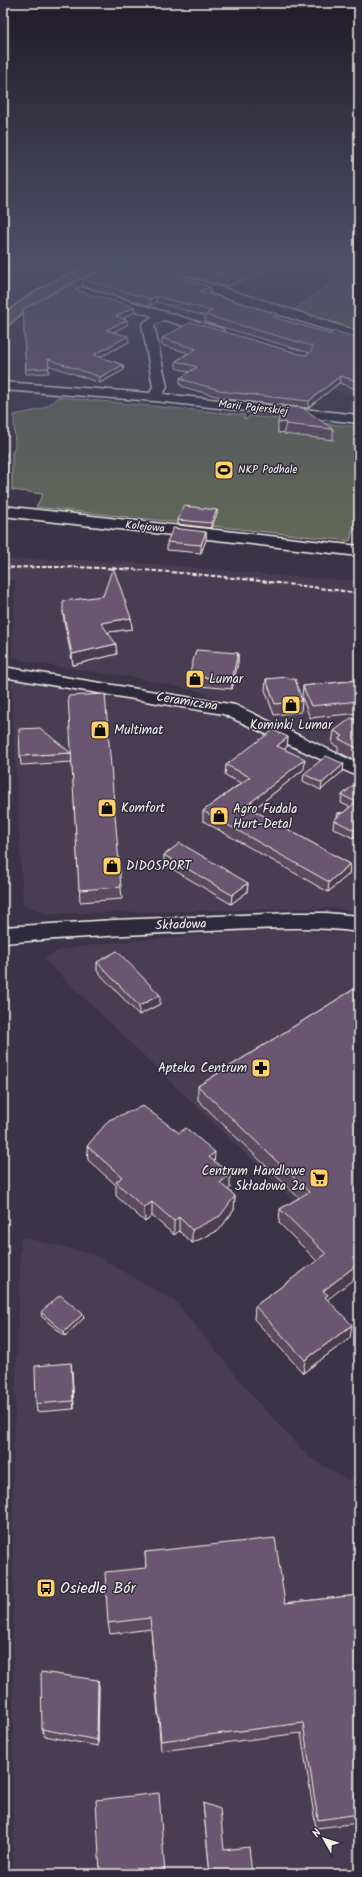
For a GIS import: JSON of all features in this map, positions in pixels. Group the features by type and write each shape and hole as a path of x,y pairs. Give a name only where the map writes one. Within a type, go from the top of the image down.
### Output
{"street":[{"path":"153,353 160,387 156,398"},
{"name":"Marii Pajerskiej","path":"3,386 44,388 156,398 359,419"},
{"name":"Kolejowa","path":"3,511 359,551"},
{"name":"Ceramiczna","path":"3,672 228,708 359,771"},
{"name":"Składowa","path":"3,935 132,927 334,920 359,924"}],"shaded area":[{"path":"359,356 359,411 348,410 353,396 290,378"},
{"path":"53,559 156,564 281,576 359,581 359,763 256,715 198,691 142,679 27,662 12,656 15,580 3,580 3,560"},
{"path":"11,680 234,718 359,780 359,913 334,908 48,914 23,904"},
{"path":"266,929 359,934 359,1264 44,959 59,950 98,944"},
{"path":"21,1237 93,1254 175,1301 262,1407 309,1457 347,1480 359,1475 359,1874 13,1874 13,1465"}],"green space":[{"path":"8,395 8,430 3,421 3,397"},
{"path":"57,397 245,415 243,418 248,419 249,416 359,427 359,530 353,529 350,541 36,507 43,494 12,490 12,452 15,448 14,415 43,408 49,405"},
{"path":"7,452 8,492 3,492 3,464"}],"building":[{"path":"25,353 98,353 94,355 123,365 100,377 48,359 49,368 26,369"},
{"path":"190,353 295,353 306,355 310,353 359,353 359,380 357,381 340,376 309,401 227,392 183,380 185,379 180,378 197,367 176,361"},
{"path":"281,406 303,408 333,429 285,424 286,422 278,423"},
{"path":"184,506 217,510 211,523 178,520"},
{"path":"173,528 206,532 201,545 167,542"},
{"path":"113,567 131,618 101,623 116,644 72,654 63,611 63,601 103,596"},
{"path":"196,650 238,653 232,680 189,676"},
{"path":"288,677 289,679 295,679 302,701 275,704 266,679"},
{"path":"359,680 359,701 311,706 303,686"},
{"path":"105,694 121,887 79,890 68,696"},
{"path":"351,718 359,722 359,746 357,748 339,739 343,736 334,731"},
{"path":"40,728 71,753 20,756 19,729"},
{"path":"273,730 288,737 277,746 305,759 246,806 350,864 329,882 203,811 250,777 226,765"},
{"path":"326,756 344,764 322,783 304,774"},
{"path":"357,782 359,783 359,825 354,830 334,820 341,814 338,813 343,813 356,802 342,795"},
{"path":"180,843 248,883 232,895 164,855"},
{"path":"117,951 160,995 139,1006 97,962"},
{"name":"Centrum Handlowe Składowa 2a","path":"359,986 359,1263 323,1291 328,1295 325,1297 352,1325 305,1360 255,1306 326,1254 280,1209 309,1192 198,1086"},
{"path":"143,1106 179,1133 186,1128 215,1152 209,1157 230,1174 220,1183 235,1196 220,1216 192,1230 179,1217 174,1221 152,1202 144,1208 116,1182 122,1177 87,1146 109,1120"},
{"path":"60,1295 83,1314 64,1332 41,1312"},
{"path":"71,1363 73,1401 36,1404 35,1366"},
{"path":"275,1538 285,1603 359,1595 359,1814 318,1820 303,1723 161,1741 150,1618 108,1623 105,1572 146,1568 145,1552"},
{"path":"41,1672 98,1680 97,1740 42,1729"},
{"path":"159,1793 165,1874 100,1874 96,1800"},
{"path":"203,1803 220,1809 224,1850 249,1847 252,1874 210,1874"}],"railway":[{"path":"3,568 93,568 181,573 359,593"}],"place":[{"name":"NKP Podhale","path":"224,470"},
{"name":"Lumar","path":"195,679"},
{"name":"Kominki Lumar","path":"291,705"},
{"name":"Multimat","path":"100,730"},
{"name":"Komfort","path":"107,808"},
{"name":"Agro Fudala Hurt-Detal","path":"219,816"},
{"name":"DIDOSPORT","path":"112,866"},
{"name":"Apteka Centrum","path":"261,1068"},
{"name":"Centrum Handlowe Składowa 2a","path":"319,1178"},
{"name":"Osiedle Bór","path":"46,1588"}]}
